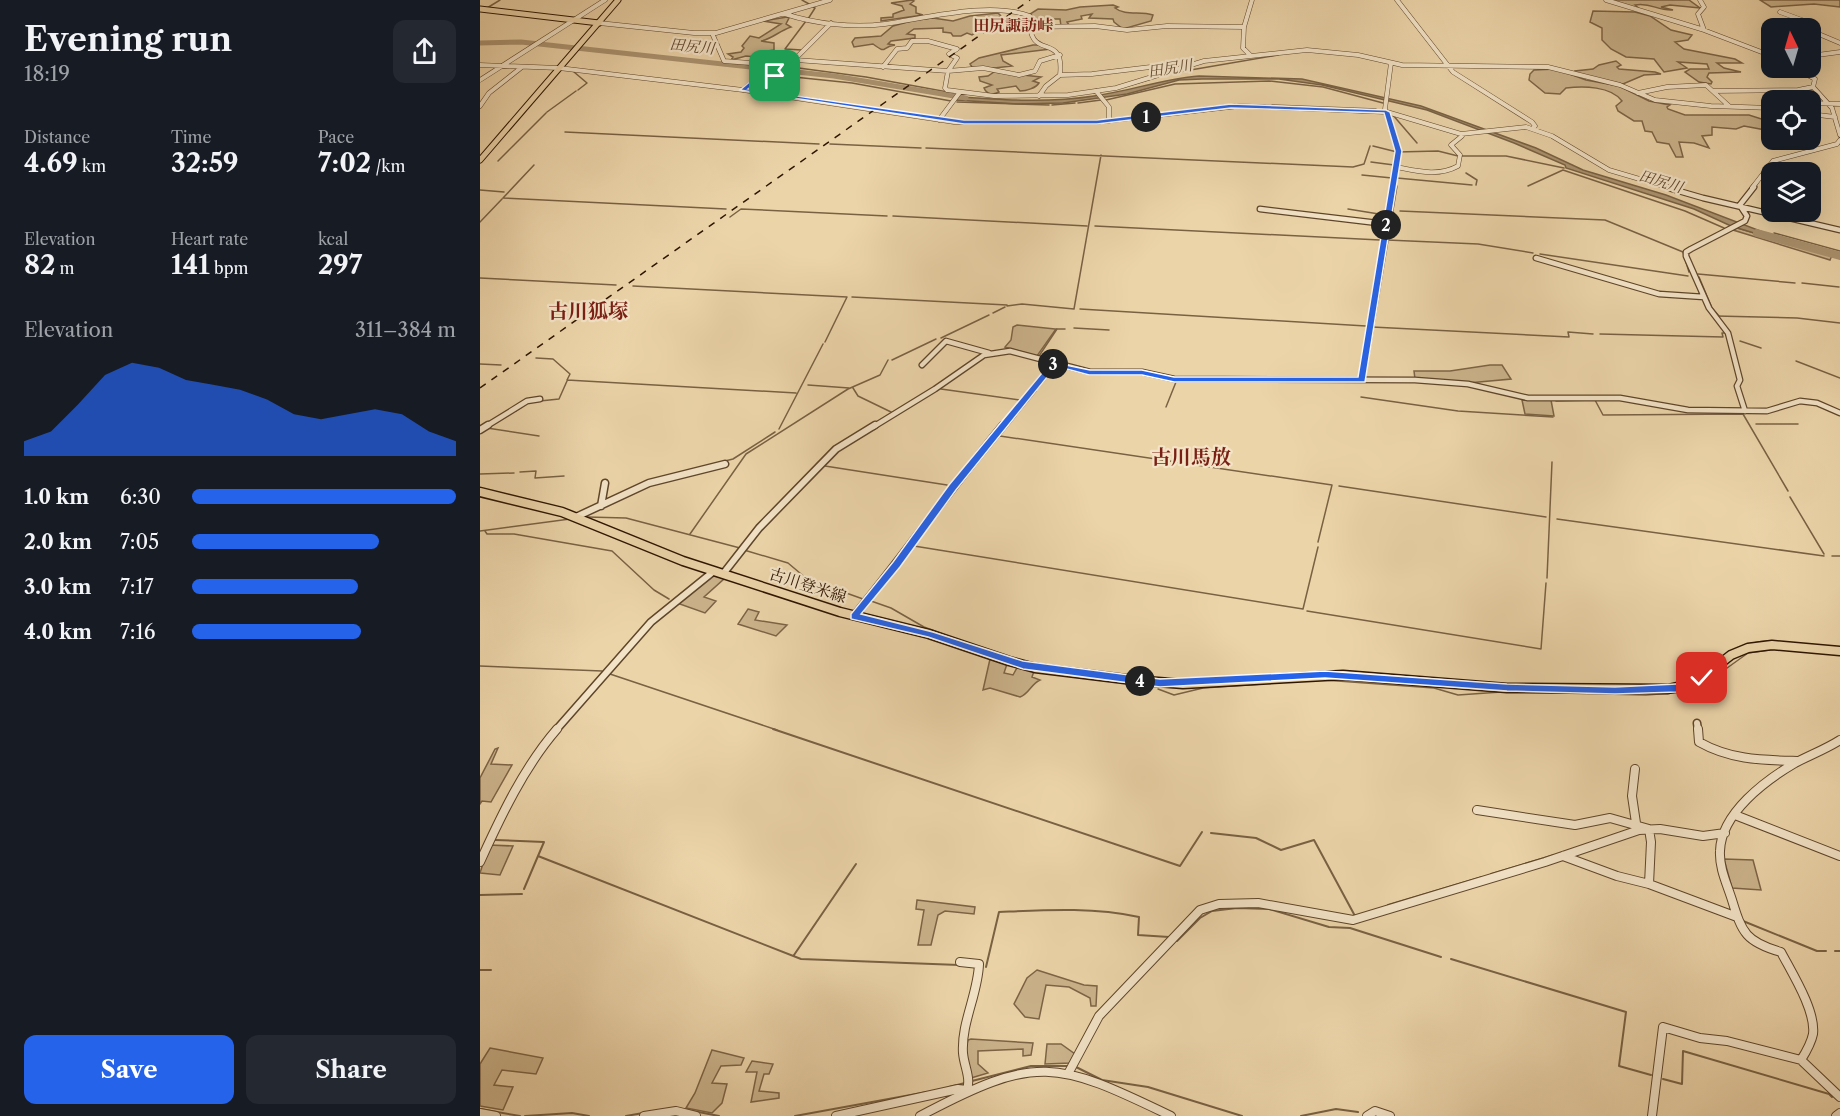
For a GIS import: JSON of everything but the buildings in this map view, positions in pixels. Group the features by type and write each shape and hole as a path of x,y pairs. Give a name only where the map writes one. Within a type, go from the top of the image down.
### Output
{"highway":[{"path":"480,160 618,0"}],"main road":[{"path":"480,9 599,23"},
{"name":"古川登米線","path":"480,492 579,518 718,572 854,616 929,634 1023,665 1160,683 1325,675 1507,688 1659,690 1688,686 1731,655 1748,648 1772,645 1840,651"}],"street":[{"path":"480,80 604,0"},
{"path":"599,23 712,33 730,30 830,0"},
{"path":"1250,55 1243,48 1244,27 1252,0"},
{"path":"1397,0 1448,66 1459,76 1532,122 1535,126 1533,128"},
{"path":"1606,0 1704,30 1761,52"},
{"path":"1700,0 1704,7 1698,14 1704,30"},
{"path":"785,14 800,19 845,25 882,24 934,14 1014,10 1030,16 1030,35 1034,41 1053,48 1060,55 1060,75"},
{"path":"1780,12 1810,23 1813,31 1840,43"},
{"path":"743,90 760,76 781,73 831,23"},
{"path":"1030,27 1095,27 1127,30 1161,26 1244,27"},
{"path":"712,33 724,61 788,67"},
{"path":"883,67 897,49 905,48 912,41 921,40 957,49 949,54 957,58 948,71 945,88 960,93 1039,96 1098,93 1140,82 1189,64"},
{"path":"1039,96 1044,88 1060,75 1121,72 1141,66 1189,64 1307,50 1363,56 1391,64 1555,68 1620,85 1661,101 1761,108"},
{"path":"1821,55 1840,52"},
{"path":"796,60 948,71 983,68 1019,75 1036,70 1040,61 1060,55"},
{"path":"1362,380 1399,152 1386,112 1391,64"},
{"path":"480,65 559,68 743,90 939,120 1029,123 1109,121 1231,106 1386,112 1461,134 1510,127 1533,128 1557,139 1609,170 1740,207 1840,230"},
{"path":"480,106 489,93 522,67"},
{"path":"1813,78 1815,79 1813,87"},
{"path":"1637,93 1667,87 1702,85 1708,86 1729,106"},
{"path":"1713,91 1798,90 1813,87"},
{"path":"1813,87 1828,102 1840,135"},
{"path":"939,120 960,93"},
{"path":"1098,93 1109,107 1109,121"},
{"path":"1821,102 1840,104"},
{"path":"1821,115 1835,117"},
{"path":"1396,167 1444,172 1458,166 1460,156 1450,145 1462,136 1461,134"},
{"path":"1740,207 1773,161 1839,143"},
{"path":"1740,207 1747,218 1734,228 1686,252 1687,262 1709,308 1728,333 1740,380 1737,386 1745,411"},
{"path":"1260,209 1386,224"},
{"path":"1536,258 1659,294 1704,297"},
{"path":"922,365 946,341 989,353"},
{"path":"480,862 497,824 541,747 651,622 718,572 836,449 989,353 1010,351 1089,372 1142,372 1174,379 1415,380 1468,384 1528,398 1620,398 1661,407 1745,411 1772,411 1800,401 1817,403 1840,413"},
{"path":"854,616 897,564 952,488 1054,363"},
{"path":"480,430 527,401 540,399"},
{"path":"579,518 650,483 725,464"},
{"path":"601,506 605,483"},
{"path":"1697,723 1699,742 1728,757 1751,761 1800,761"},
{"path":"1801,1060 1814,1029 1812,1017 1781,951 1752,942 1738,919 1721,866 1720,845 1735,815 1748,798 1791,766 1840,740"},
{"path":"1635,769 1632,796 1636,823"},
{"path":"1477,810 1575,825 1610,818 1636,823 1649,830"},
{"path":"1735,815 1840,856"},
{"path":"1069,1072 1099,1016 1200,910 1215,904 1255,902 1275,904 1322,917 1353,920 1639,830 1668,830 1703,836 1725,833"},
{"path":"1649,830 1651,842 1649,884"},
{"path":"1562,856 1617,876 1649,884 1738,919"},
{"path":"960,962 979,964 963,1046 968,1084"},
{"path":"1652,1116 1663,1028 1801,1060 1840,1097"},
{"path":"836,1116 958,1089 968,1084 1011,1074 1034,1071 1069,1072 1171,1116"},
{"path":"920,1116 968,1084"},
{"path":"644,1116 676,1111 696,1116"},
{"path":"1367,1116 1375,1111 1390,1116"},
{"path":"480,1113 496,1116"},
{"path":"1836,1116 1840,1113"}],"shaded area":[{"path":"1609,0 1689,0 1700,8 1670,5 1661,7 1673,10 1667,10 1635,5 1641,10"},
{"path":"1760,0 1840,0 1840,7 1814,4 1771,7"},
{"path":"914,1 910,4 916,7 916,13 923,15 881,21 881,18 893,17 893,14 904,10 902,6 891,3"},
{"path":"1113,5 1123,12 1153,15 1151,21 1123,29 1113,19 1089,18 1092,14 1081,16 1082,19 1067,22 1069,25 1061,26 1060,19 1035,19 1035,23 1032,23 1030,14 1038,9 1066,10"},
{"path":"1593,11 1635,12 1650,16 1671,30 1692,35 1688,40 1675,42 1684,49 1735,59 1742,63 1717,63 1724,68 1741,72 1709,73 1707,77 1712,82 1711,84 1699,82 1685,72 1690,69 1709,69 1707,64 1678,62 1687,68 1664,72 1654,59 1626,57 1611,49 1602,40 1602,28 1590,22"},
{"path":"998,13 1001,16 972,35 967,33 953,36 951,33 943,32 943,28 914,29 907,34 915,35 915,38 891,41 888,44 895,45 883,50 873,44 854,47 852,42 855,38 881,36 893,26 915,20 933,18 953,21 970,16"},
{"path":"789,18 786,24 791,27 761,41 774,43 774,50 768,51 768,58 746,56 731,60 733,57 728,54 741,52 744,48 742,46 750,36 759,38 781,24 763,21"},
{"path":"1033,45 1051,49 1001,55 1003,61 1012,66 972,67 970,64 979,58"},
{"path":"1616,61 1621,65 1617,67 1619,69 1661,74 1644,75 1623,84 1576,74 1575,71 1593,69 1599,65"},
{"path":"1556,69 1586,80 1619,86 1649,101 1670,105 1668,109 1685,115 1749,115 1761,119 1761,129 1744,126 1736,129 1712,127 1712,135 1702,136 1709,148 1694,143 1679,142 1683,157 1676,157 1669,144 1657,142 1652,132 1645,131 1642,121 1634,121 1618,111 1616,106 1622,101 1611,92 1580,87 1566,88 1560,94 1545,93 1529,80 1534,70"},
{"path":"994,72 1041,77 1033,81 1039,83 1031,89 1020,91 1016,86 997,89 999,92 991,94 984,88 992,85 980,81 979,77 988,76"},
{"path":"1199,76 1302,79 1421,106 1536,148 1583,170 1666,195 1771,235 1767,237 1731,226 1694,209 1566,168 1565,165 1514,143 1427,110 1322,85 1279,79 1202,79 1179,80 1127,94 1063,103 1017,104 956,100 959,97 1060,100 1107,94"},
{"path":"1737,228 1832,255 1830,260 1733,230"},
{"path":"1017,325 1056,329 1037,356 1005,347 1011,340 1013,327"},
{"path":"1502,365 1511,379 1468,383 1415,379 1414,371 1450,371"},
{"path":"1522,400 1551,400 1554,416 1525,414"},
{"path":"714,575 725,578 704,597 716,601 705,613 677,603"},
{"path":"748,609 759,612 755,620 787,625 776,636 738,624"},
{"path":"990,659 1007,664 1004,673 1013,675 1018,666 1034,671 1032,677 1040,680 1020,697 990,688 983,690"},
{"path":"498,748 491,764 512,765 491,802 482,801 480,804 480,778 495,749"},
{"path":"489,845 513,846 500,875 480,873"},
{"path":"1724,859 1753,860 1761,890 1732,888"},
{"path":"917,900 975,907 974,914 945,911 938,915 931,945 918,945 924,910 916,909"},
{"path":"1037,970 1084,985 1097,986 1096,1006 1091,1006 1090,998 1069,987 1046,985 1039,1019 1025,1017 1014,1004 1027,978"},
{"path":"968,1040 1033,1043 1031,1055 1023,1056 1023,1049 978,1051 978,1064 988,1073 971,1078 965,1052"},
{"path":"1047,1044 1061,1044 1075,1054 1071,1063 1045,1064"},
{"path":"490,1048 543,1058 536,1074 502,1070 494,1085 513,1087 503,1110 480,1106 480,1064"},
{"path":"712,1050 744,1058 741,1065 721,1066 712,1083 727,1084 722,1103 712,1113 686,1108 695,1093"},
{"path":"752,1061 773,1064 769,1074 764,1074 759,1091 779,1093 779,1098 751,1102 757,1072 746,1072"}],"waterway":[{"path":"487,8 500,0"},
{"path":"802,0 809,4"},
{"path":"808,19 815,8 813,7"},
{"path":"802,50 785,49 806,21"},
{"name":"田尻川","path":"480,43 521,42 834,76 966,98"},
{"path":"1173,73 1278,55"},
{"name":"田尻川","path":"793,64 791,67 866,77 953,93"},
{"path":"574,72 587,83 578,90"},
{"path":"784,76 852,83 951,101"},
{"path":"1124,87 1154,78"},
{"name":"田尻川","path":"1106,100 1175,84 1269,81 1323,87 1383,103"},
{"path":"547,112 576,91"},
{"name":"田尻川","path":"1078,103 1101,100"},
{"name":"田尻川","path":"957,102 1049,105"},
{"name":"田尻川","path":"1052,105 1075,103"},
{"path":"1200,108 1235,104"},
{"path":"1257,105 1265,105"},
{"path":"1272,105 1376,109"},
{"path":"498,161 546,113"},
{"path":"1392,114 1417,143"},
{"path":"565,132 819,144"},
{"path":"830,144 921,148"},
{"path":"1101,156 1353,167 1364,164 1370,146"},
{"path":"1373,146 1397,152 1438,151 1458,156"},
{"path":"926,148 1101,156"},
{"path":"1007,306 1022,304 1074,309 1101,156"},
{"path":"1462,156 1506,156 1564,168"},
{"path":"1371,162 1394,165"},
{"path":"534,165 503,198 726,209"},
{"path":"1528,186 1563,170 1685,211 1724,228"},
{"path":"1466,173 1477,180 1476,185"},
{"path":"1362,175 1392,178"},
{"path":"1397,178 1472,185"},
{"path":"480,190 504,192"},
{"path":"480,222 502,199"},
{"path":"730,217 741,209 887,216"},
{"path":"1348,209 1385,215"},
{"path":"1400,211 1605,220 1683,252 1689,272"},
{"path":"893,216 1087,226"},
{"path":"1095,226 1380,240"},
{"name":"田尻川","path":"1757,233 1840,256"},
{"path":"1774,233 1840,251"},
{"path":"1387,240 1478,244 1533,253"},
{"path":"1540,254 1688,276"},
{"path":"1698,274 1795,283"},
{"path":"1699,277 1712,308 1719,316"},
{"path":"480,278 616,285"},
{"path":"1802,283 1839,287"},
{"path":"633,286 847,297 825,342"},
{"path":"852,297 1007,305"},
{"path":"993,313 1005,307"},
{"path":"1080,309 1366,326"},
{"path":"941,338 989,315"},
{"path":"1716,316 1797,318 1840,323"},
{"path":"1372,327 1569,337 1568,332 1593,334"},
{"path":"1074,328 1109,330"},
{"path":"1039,356 1057,329 1065,329"},
{"path":"1600,334 1723,337 1722,333 1724,333"},
{"path":"892,360 936,339"},
{"path":"1740,341 1761,348"},
{"path":"779,429 823,344"},
{"path":"536,358 553,359 570,374 567,380 796,393"},
{"path":"690,534 746,454 848,389 880,375 888,360"},
{"path":"1796,361 1840,378"},
{"path":"480,364 501,365"},
{"path":"1038,388 1056,366"},
{"path":"540,401 559,399 567,381"},
{"path":"1166,407 1176,382 1358,382"},
{"path":"808,385 849,388"},
{"path":"853,388 858,396 891,412"},
{"path":"941,389 1020,400"},
{"path":"959,486 1036,391"},
{"path":"1361,397 1458,411 1553,417"},
{"path":"1556,401 1595,400 1603,415 1743,414 1788,491"},
{"path":"516,411 522,407"},
{"path":"1756,424 1798,424"},
{"path":"487,428 539,436"},
{"path":"725,461 733,459 775,432"},
{"path":"1000,436 1332,485 1318,542"},
{"path":"1547,578 1552,462"},
{"path":"825,466 947,485"},
{"path":"520,472 536,471 535,478 564,476"},
{"path":"480,474 514,473"},
{"path":"1339,486 1546,517"},
{"path":"1790,497 1824,554"},
{"path":"587,517 626,518 740,548"},
{"path":"480,531 570,519"},
{"path":"1557,519 1824,556"},
{"path":"485,531 487,534 514,534 612,551 654,590 669,599"},
{"path":"914,546 1303,609 1318,547"},
{"path":"744,550 788,563 807,579 863,599"},
{"path":"1832,556 1840,556"},
{"path":"1307,611 1541,649 1546,583"},
{"path":"871,601 891,608 924,627 956,639"},
{"path":"1706,669 1735,649 1768,641"},
{"path":"1517,692 1646,695 1688,692 1702,686 1748,653 1776,649"},
{"path":"1024,661 1054,666"},
{"path":"480,666 602,671"},
{"path":"1068,668 1126,675"},
{"path":"610,674 777,730"},
{"path":"1689,680 1698,676"},
{"path":"1324,680 1434,688 1458,695 1501,692"},
{"path":"1158,689 1174,695 1203,688 1263,684"},
{"path":"773,729 1180,866 1202,832"},
{"path":"1211,833 1256,838 1281,850 1314,840 1355,916"},
{"path":"495,840 544,842 538,856"},
{"path":"1491,874 1554,855"},
{"path":"524,889 538,856"},
{"path":"538,856 801,959 959,965"},
{"path":"794,955 856,864"},
{"path":"1388,905 1482,877"},
{"path":"480,895 522,894"},
{"path":"1177,941 1200,918 1212,911 1237,908 1269,909 1329,927 1350,928 1441,957"},
{"path":"986,967 999,912 1069,910 1121,914 1139,917 1138,935 1169,937"},
{"path":"1743,921 1817,951 1826,951"},
{"path":"1835,951 1840,951"},
{"path":"1451,959 1626,1012 1619,1066 1651,1075"},
{"path":"480,970 491,970"},
{"path":"1663,1079 1682,1084 1683,1051 1829,1094 1832,1097"},
{"path":"972,1081 1031,1066 1067,1066"},
{"path":"1076,1067 1102,1080 1148,1087 1242,1116"},
{"path":"949,1087 965,1083"},
{"path":"795,1116 927,1092"},
{"path":"480,1109 520,1116"},
{"path":"683,1109 719,1116"},
{"path":"1301,1116 1336,1109 1358,1112"},
{"path":"525,1116 572,1113 589,1116"},
{"path":"626,1116 643,1113"}],"railway":[{"path":"480,388 1030,0"}],"district":[{"name":"田尻諏訪峠","path":"1013,25"},
{"name":"古川狐塚","path":"588,311"},
{"name":"古川馬放","path":"1191,457"}],"route":[{"path":"775,76 760,76 743,90 964,122 1097,122 1231,106 1386,112 1399,151 1383,238 1362,380 1174,379 1142,372 1099,374 1054,363 952,488 923,525 897,564 854,616 929,634 991,656 1035,668 1160,683 1183,684 1325,675 1366,676 1507,688 1642,690 1678,688 1688,686 1702,678"}]}
